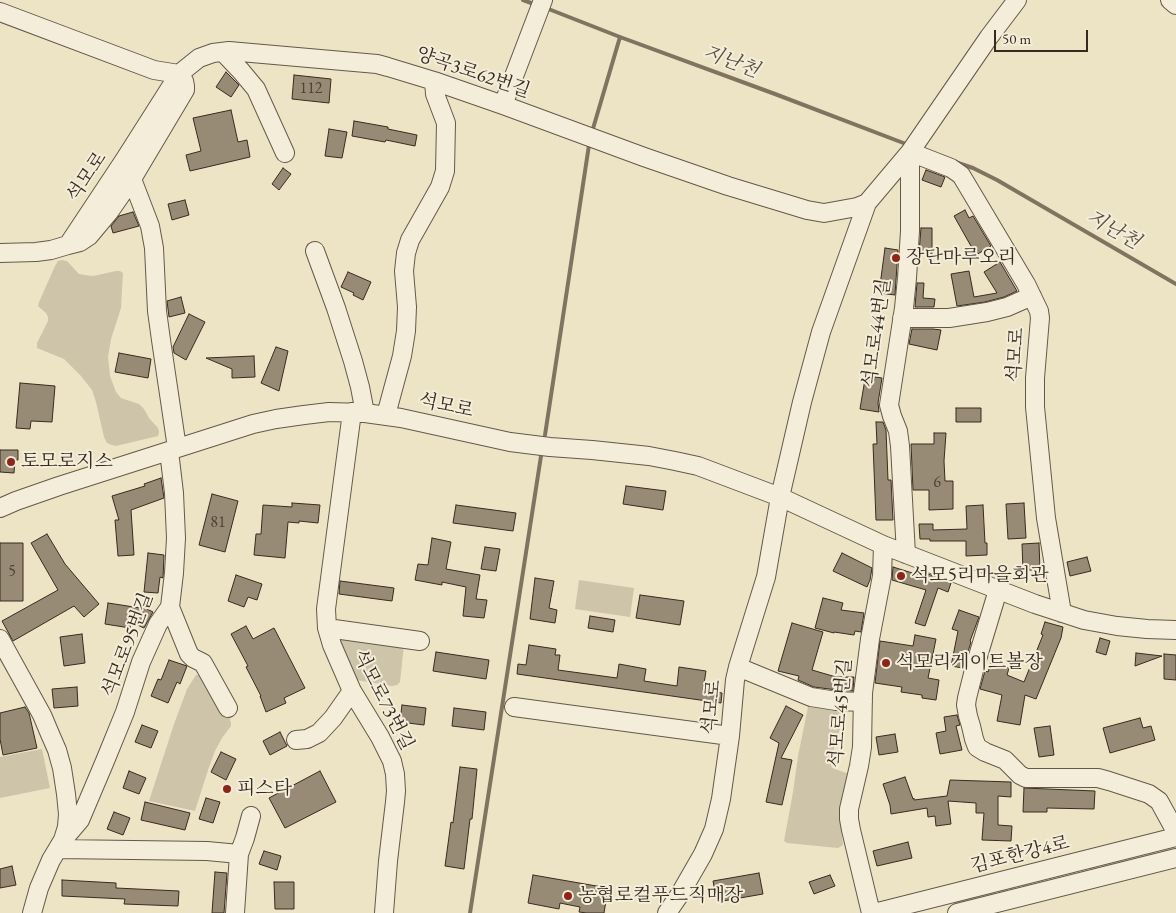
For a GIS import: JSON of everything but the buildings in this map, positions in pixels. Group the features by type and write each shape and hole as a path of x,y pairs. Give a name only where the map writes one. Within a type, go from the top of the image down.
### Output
{"street":[{"path":"503,105 543,0"},
{"path":"867,203 910,152 988,37 1017,0"},
{"path":"1170,0 1176,5"},
{"path":"0,12 154,70 179,74 185,86 185,90 132,179 109,212 89,236 80,242 44,251 0,253"},
{"path":"223,52 256,89 285,153"},
{"name":"양곡3로62번길","path":"179,74 199,58 223,52 246,52 377,64 503,105 644,158 807,210 824,213 857,207 867,203"},
{"name":"석모로","path":"68,245 179,74"},
{"path":"386,415 402,356 406,331 404,271 406,253 410,240 440,188 445,171 446,123 436,94 434,81"},
{"name":"석모로","path":"910,152 951,168 960,175 1039,311 1034,390 1046,518 1062,613"},
{"name":"석모로44번길","path":"906,554 900,446 898,430 889,405 907,278 910,231 910,152"},
{"name":"석모로95번길","path":"60,844 80,820 125,712 141,662 158,624 170,607 174,573 176,538 173,450 157,311 154,248 145,214 132,179"},
{"name":"석모로","path":"667,913 703,854 714,829 721,799 730,736 735,680 766,577 780,497 802,402 821,332 867,203"},
{"path":"315,251 353,361 360,387 359,412"},
{"path":"902,318 949,318 987,312 1007,308 1032,296"},
{"name":"석모로","path":"0,508 34,494 254,424 321,413 359,412 386,415 510,442 602,451 698,466 780,497 883,545 1035,604 1084,620 1117,626 1176,630"},
{"name":"석모로73번길","path":"359,412 326,608 327,628 332,645 352,691 387,749 392,761 396,782 396,802 388,861 384,913"},
{"name":"석모로45번길","path":"872,913 849,819 849,809 862,747 864,678 882,576 883,545"},
{"path":"998,590 975,666 966,705 977,747 1005,760 1020,775 1026,778 1098,778 1110,780 1149,794 1159,801 1176,832"},
{"path":"170,607 189,654 203,663 228,708"},
{"name":"석모로73번길","path":"327,628 420,641"},
{"name":"석모로95번길","path":"0,639 42,715 57,750 62,768 68,814 67,826 39,888 32,913"},
{"path":"738,667 811,697 836,701 862,702"},
{"path":"296,740 308,739 319,733 352,691"},
{"path":"514,707 730,736"},
{"path":"235,913 239,854 251,816"},
{"name":"김포한강4로","path":"872,913 1176,837"},
{"path":"60,844 239,854"},
{"path":"957,913 1176,858"}],"shaded area":[{"path":"58,261 67,261 79,274 93,276 116,271 123,273 121,308 111,339 108,357 110,376 116,392 121,398 139,404 144,409 158,428 158,436 116,446 107,443 92,390 64,359 37,348 37,343 48,321 46,313 38,306 39,302 55,266"},
{"path":"579,580 634,588 630,617 575,609"},
{"path":"340,637 404,645 400,682 392,686 356,680 337,639"},
{"path":"196,675 202,678 230,719 231,726 215,751 195,811 149,801 187,689"},
{"path":"809,702 840,710 842,714 842,722 830,762 832,768 849,774 840,819 843,845 838,848 787,843 784,841"},
{"path":"42,749 50,788 0,798 0,757"}],"waterway":[{"name":"지난천","path":"523,0 534,4"},
{"name":"지난천","path":"546,8 906,144"},
{"path":"592,132 620,37"},
{"path":"545,435 589,145"},
{"name":"지난천","path":"955,162 973,168 997,180 1176,284"},
{"path":"470,913 541,456"}],"place":[{"name":"장단마루오리","path":"896,258"},
{"name":"토모로지스","path":"11,462"},
{"name":"석모5리마을회관","path":"901,576"},
{"name":"석모리게이트볼장","path":"886,663"},
{"name":"피스타","path":"227,789"},
{"name":"농협로컬푸드직매장","path":"568,896"}]}
